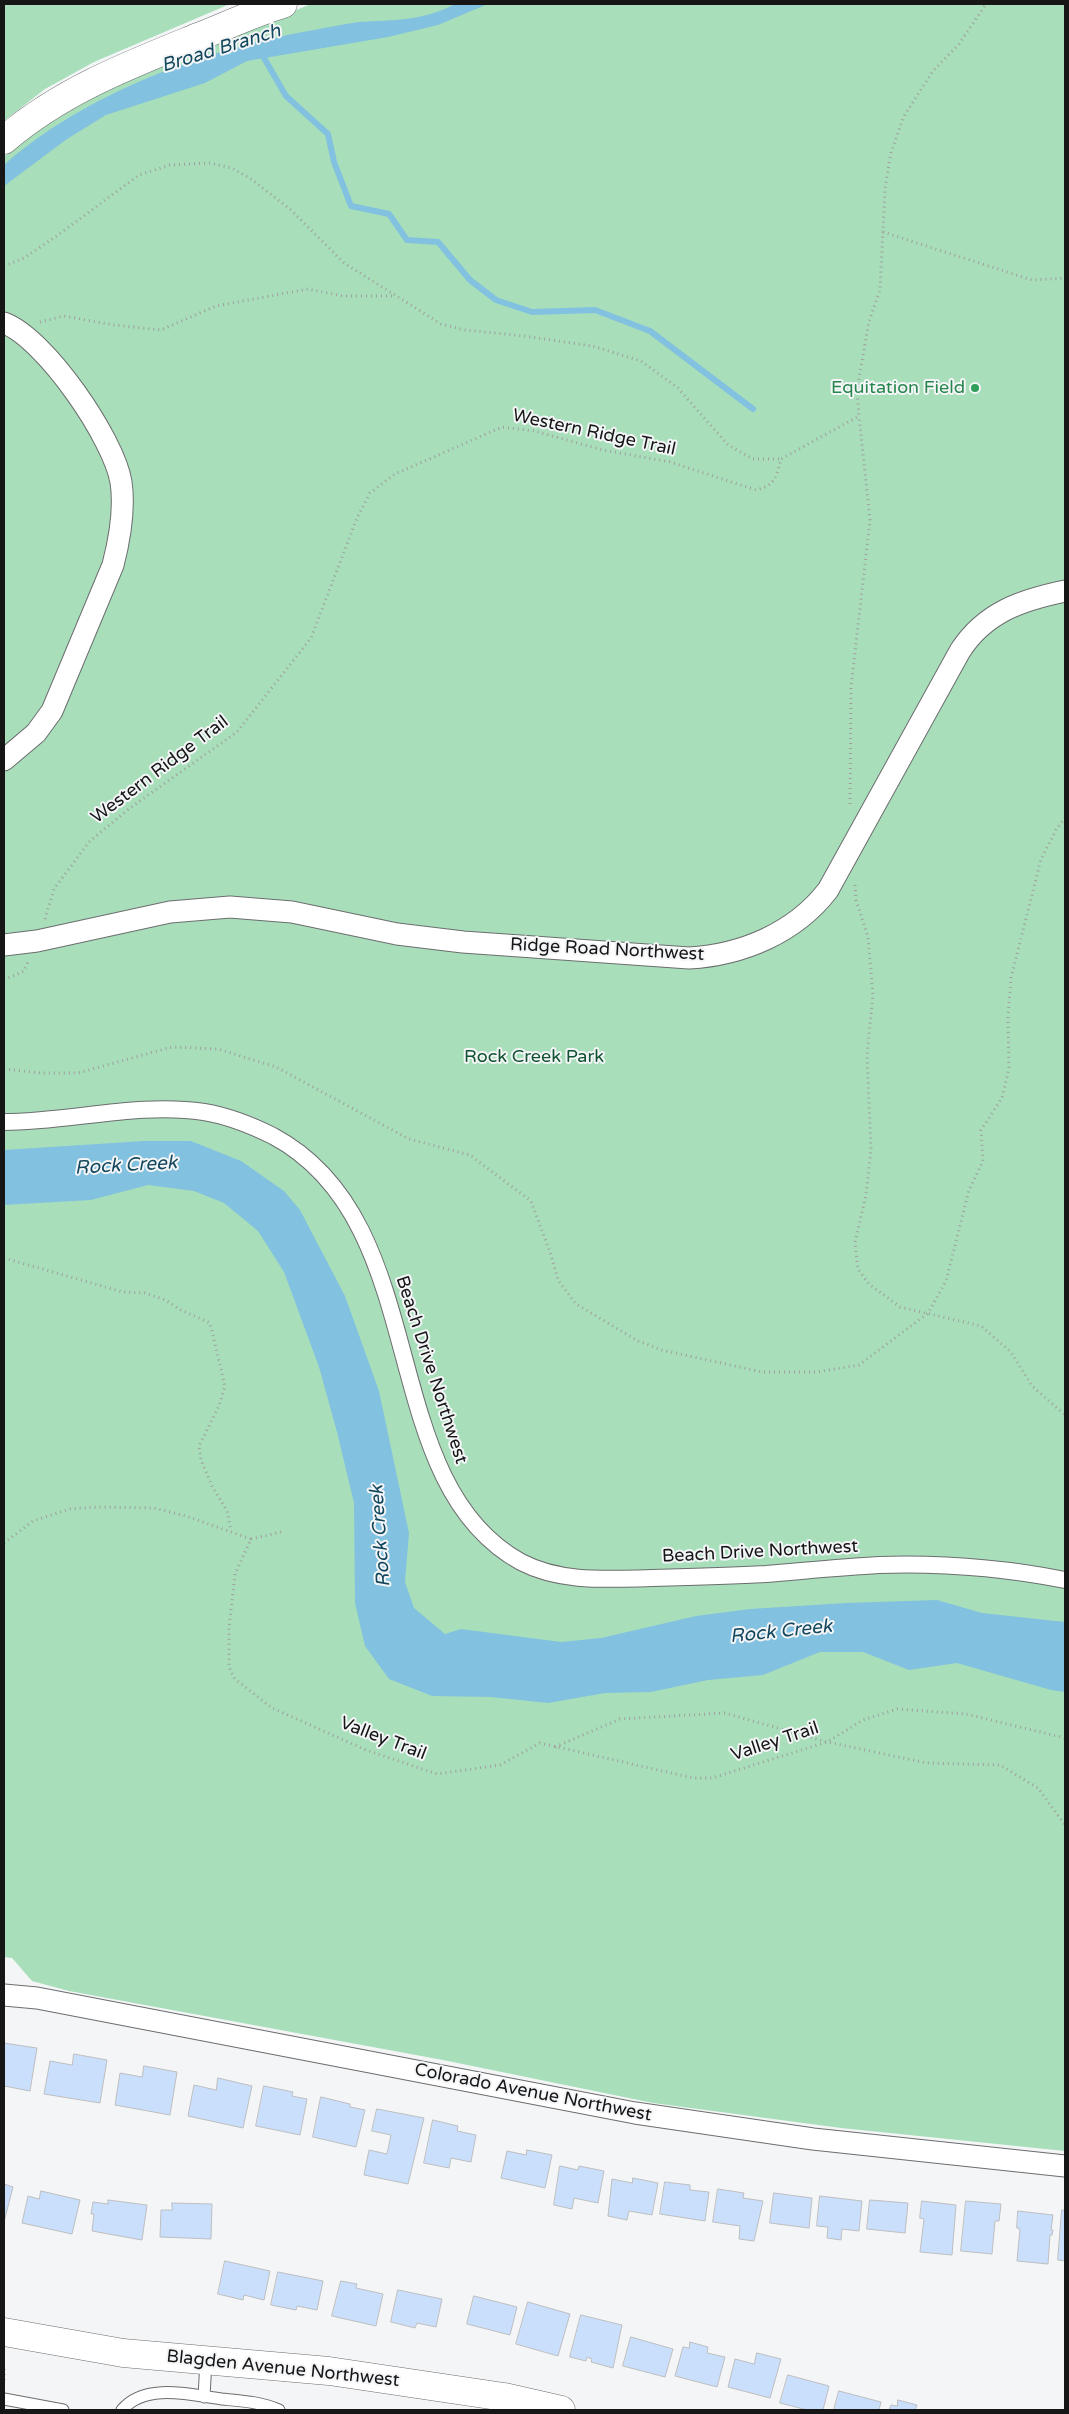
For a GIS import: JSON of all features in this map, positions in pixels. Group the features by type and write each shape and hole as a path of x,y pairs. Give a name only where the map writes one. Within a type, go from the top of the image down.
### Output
{"main road":[{"path":"4,140 60,99 96,79 233,22 283,4"},
{"name":"Blagden Avenue Northwest","path":"4,2332 96,2349 329,2371 504,2397 562,2410"}],"street":[{"path":"4,760 36,733 52,712 113,564 119,541 122,507 121,483 115,461 101,431 47,356 13,328"},
{"name":"Ridge Road Northwest","path":"4,944 37,941 170,912 230,907 292,912 397,934 463,942 689,958 721,954 744,948 784,930 807,913 828,890 960,651 972,634 998,613 1018,602 1065,591"},
{"name":"Beach Drive Northwest","path":"4,1122 47,1120 141,1110 203,1112 236,1120 262,1131 284,1142 312,1163 344,1200 365,1238 376,1266 427,1431 454,1494 481,1531 507,1553 532,1567 559,1575 604,1579 764,1574 879,1565 942,1565 1014,1571 1065,1580"},
{"name":"Colorado Avenue Northwest","path":"4,1995 37,1998 635,2113 813,2139 1065,2166"}],"lane":[{"path":"204,2396 206,2358"},
{"path":"122,2410 135,2399 147,2395 182,2392 264,2404 279,2410"},
{"path":"4,2399 63,2410"}],"path":[{"path":"850,811 851,687 870,520 857,390 868,321 880,290 885,189 891,152 904,116 933,71 959,44 986,4"},
{"path":"4,266 24,258 139,175 170,165 210,163 232,168 251,179 291,210 344,263 441,324 465,330 592,346 641,361 678,388 728,445 752,459 781,459 859,416"},
{"path":"883,232 1032,280 1065,278"},
{"path":"13,328 64,316 114,325 161,330 216,306 308,289 343,296 395,296"},
{"name":"Western Ridge Trail","path":"4,980 24,970 37,941 54,889 89,842 130,808 237,732 311,638 357,518 370,493 396,474 502,428 534,431 602,450 670,462 756,490 768,487 776,479 781,459"},
{"path":"4,1069 41,1073 78,1073 172,1047 218,1049 276,1067 409,1139 470,1154 531,1201 558,1280 576,1304 638,1341 662,1350 762,1372 816,1372 859,1365 928,1313 946,1281 969,1190 983,1161 981,1130 1002,1098 1010,1068 1008,1017 1010,978 1041,858 1056,830 1065,818"},
{"path":"854,883 856,900 868,937 873,994 867,1055 871,1149 866,1195 855,1242 858,1269 869,1284 900,1307 981,1326 1011,1352 1032,1386 1065,1415"},
{"path":"4,1258 122,1292 146,1293 165,1300 181,1310 210,1323 226,1386 219,1406 199,1446 201,1460 212,1486 227,1511 231,1531"},
{"path":"4,1543 33,1521 70,1509 98,1507 154,1508 231,1531 251,1539 285,1531"},
{"name":"Valley Trail","path":"251,1539 235,1574 229,1628 229,1668 235,1680 272,1708 366,1750 437,1774 500,1765 540,1743 694,1778 712,1778 827,1742 862,1720 897,1709 966,1714 1065,1738"},
{"path":"555,1747 620,1719 725,1713 827,1742 927,1763 1000,1765 1038,1788 1065,1825"},
{"path":"4,2369 6,2373 4,2389"}],"green space":[{"path":"4,4 230,4 94,62 45,89 4,121"},
{"name":"Rock Creek Park","path":"311,4 1065,4 1065,2151 841,2128 653,2103 443,2060 69,1991 32,1981 12,1958 4,1957 4,157 31,130 116,84"}],"water":[{"path":"455,4 488,4 438,25 388,37 247,61 205,83 106,115 67,139 4,186 4,165 36,139 110,95 150,77 232,49 274,38 359,22 420,17"},
{"name":"Rock Creek","path":"144,1141 191,1141 241,1161 284,1191 300,1210 345,1296 379,1391 409,1533 405,1582 414,1608 445,1634 461,1629 561,1642 601,1638 696,1616 750,1609 937,1600 982,1613 1065,1622 1065,1692 1051,1690 957,1663 909,1670 863,1652 820,1652 763,1675 708,1680 651,1692 605,1693 548,1703 491,1697 432,1696 389,1679 365,1646 355,1603 354,1503 319,1367 284,1272 258,1231 224,1203 194,1191 148,1185 91,1200 4,1205 4,1150"}],"building":[{"path":"4,2043 37,2048 30,2091 4,2086"},
{"path":"74,2054 107,2060 100,2103 44,2094 50,2061 72,2065"},
{"path":"144,2066 177,2072 170,2115 115,2105 120,2073 142,2077"},
{"path":"218,2078 252,2086 243,2128 188,2116 194,2085 216,2090"},
{"path":"264,2086 293,2092 292,2096 307,2099 300,2135 256,2126"},
{"path":"321,2097 350,2104 350,2107 365,2110 356,2147 313,2137"},
{"path":"377,2109 424,2118 408,2184 364,2175 369,2150 387,2154 391,2135 372,2131"},
{"path":"433,2120 458,2126 457,2131 476,2135 471,2162 451,2158 449,2168 424,2163"},
{"path":"527,2150 552,2155 545,2188 501,2178 507,2151 526,2155"},
{"path":"560,2166 578,2170 579,2166 604,2171 598,2203 574,2198 572,2209 554,2205"},
{"path":"633,2178 658,2183 652,2215 629,2211 627,2220 608,2216 612,2179 632,2183"},
{"path":"665,2182 690,2185 690,2190 709,2192 705,2221 660,2214"},
{"path":"4,2184 13,2187 4,2222"},
{"path":"718,2189 744,2193 743,2198 763,2201 754,2241 739,2239 740,2226 713,2222"},
{"path":"41,2191 80,2200 72,2234 22,2223 28,2196 39,2199"},
{"path":"774,2193 812,2198 809,2228 770,2223"},
{"path":"820,2196 862,2201 859,2231 842,2229 841,2240 827,2238 828,2227 817,2226"},
{"path":"108,2200 147,2205 142,2240 92,2231 94,2214 91,2214 93,2202 108,2204"},
{"path":"870,2200 908,2203 905,2233 867,2229"},
{"path":"922,2201 956,2205 952,2255 920,2252 924,2219 920,2218"},
{"path":"966,2201 1001,2204 999,2221 995,2221 992,2254 961,2251"},
{"path":"172,2203 212,2204 211,2239 160,2237 161,2210 172,2210"},
{"path":"1062,2210 1065,2210 1065,2261 1058,2260"},
{"path":"1018,2211 1053,2215 1051,2230 1053,2230 1052,2235 1050,2235 1048,2264 1017,2261 1020,2229 1017,2228"},
{"path":"225,2261 270,2271 264,2300 244,2295 243,2300 218,2294"},
{"path":"278,2272 323,2281 317,2310 297,2306 296,2310 271,2305"},
{"path":"341,2281 357,2284 356,2288 383,2294 376,2326 332,2316"},
{"path":"398,2290 442,2299 436,2327 417,2323 415,2328 391,2322"},
{"path":"474,2296 517,2307 510,2335 467,2324"},
{"path":"528,2302 570,2314 558,2356 516,2344"},
{"path":"581,2315 622,2325 613,2368 591,2362 592,2359 587,2357 586,2361 570,2357"},
{"path":"631,2337 673,2349 665,2377 623,2366"},
{"path":"690,2342 708,2347 707,2353 725,2357 717,2387 675,2376 683,2347 689,2348"},
{"path":"757,2353 781,2359 770,2398 728,2387 735,2359 754,2364"},
{"path":"788,2375 829,2386 823,2410 807,2410 780,2403"},
{"path":"839,2391 881,2402 879,2410 834,2410"},
{"path":"898,2400 917,2405 915,2410 889,2410 891,2405 897,2406"}],"waterway":[{"name":"Broad Branch","path":"260,51 286,96 328,134 334,162 351,206 389,214 407,240 438,242 470,280 496,300 532,312 595,310 650,331 753,409"}],"place":[{"name":"Equitation Field","path":"975,388"}]}
